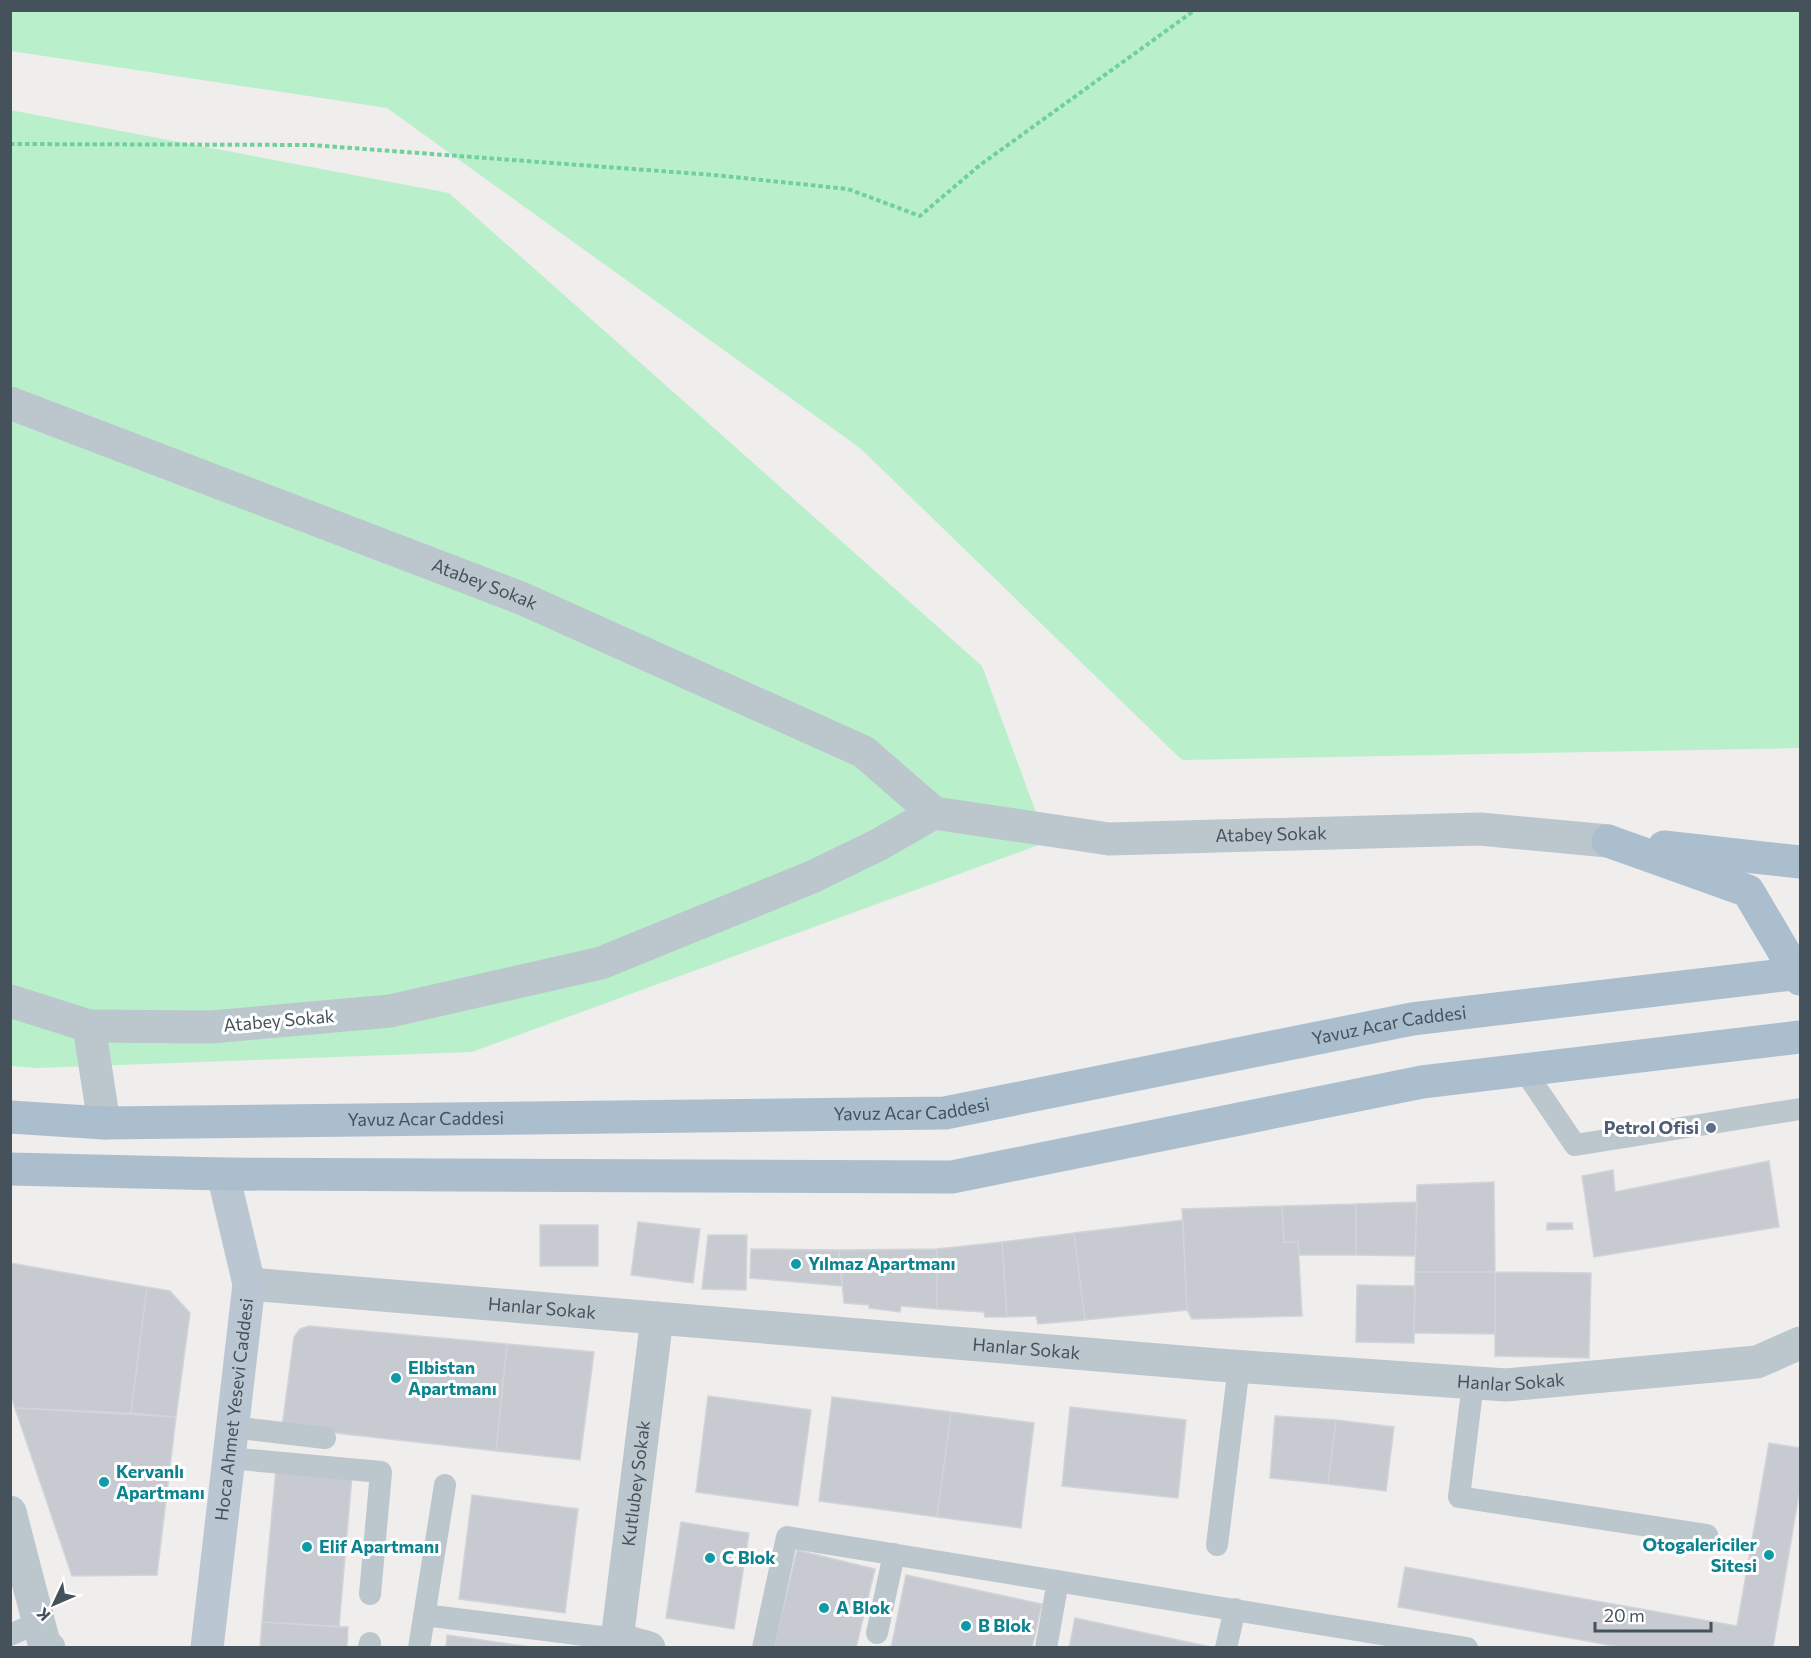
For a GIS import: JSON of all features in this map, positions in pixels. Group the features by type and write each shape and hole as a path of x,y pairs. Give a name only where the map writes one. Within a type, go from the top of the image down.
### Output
{"main road":[{"path":"1608,841 1800,862"},
{"path":"1608,841 1748,891 1800,975"},
{"name":"Yavuz Acar Caddesi","path":"10,1117 104,1123 945,1113 1412,1019 1800,975"},
{"path":"10,1169 223,1174 952,1177 1422,1082 1800,1037"},
{"name":"Hoca Ahmet Yesevi Caddesi","path":"207,1647 249,1284 223,1174"}],"street":[{"name":"Atabey Sokak","path":"10,403 521,598 864,752 934,813 1109,839 1480,829 1608,841"},
{"name":"Atabey Sokak","path":"10,1001 89,1026 211,1027 390,1011 601,963 812,878 878,845 934,813"},
{"path":"89,1026 104,1123"},
{"name":"Hanlar Sokak","path":"249,1284 1239,1366 1506,1385 1757,1362 1800,1343"},
{"name":"Kutlubey Sokak","path":"617,1643 657,1318"},
{"path":"10,1512 33,1635"},
{"path":"617,1643 649,1647"}],"lane":[{"path":"1524,1070 1575,1145 1800,1110"},
{"path":"1217,1545 1239,1366"},
{"path":"1473,1383 1459,1497 1707,1535"},
{"path":"230,1442 325,1438"},
{"path":"230,1442 381,1472 370,1594"},
{"path":"419,1647 445,1485"},
{"path":"763,1647 787,1537 1235,1609 1398,1642 1467,1647"},
{"path":"877,1633 894,1554"},
{"path":"1046,1647 1058,1581"},
{"path":"1226,1647 1235,1609"},
{"path":"424,1615 617,1643"}],"path":[{"path":"10,144 311,145 714,175 848,189 920,216 980,165 1195,10"}],"green space":[{"path":"10,11 1800,11 1800,748 1182,760 860,448 387,108 11,51"},
{"path":"10,110 449,193 982,666 1047,842 472,1052 36,1068 11,1066"}],"building":[{"path":"1769,1161 1779,1227 1594,1257 1582,1176 1613,1170 1615,1192"},
{"path":"1494,1182 1495,1272 1415,1272 1417,1185"},
{"path":"1417,1202 1415,1256 1356,1255 1356,1204"},
{"path":"1356,1204 1356,1255 1299,1255 1298,1242 1284,1242 1282,1206"},
{"path":"1282,1206 1284,1242 1298,1242 1302,1316 1192,1319 1187,1310 1182,1209"},
{"path":"1183,1220 1187,1310 1085,1320 1074,1233"},
{"path":"638,1222 700,1229 693,1283 631,1275"},
{"path":"1547,1223 1572,1223 1573,1229 1547,1230"},
{"path":"540,1225 598,1225 598,1266 540,1266"},
{"path":"1074,1233 1085,1320 1038,1324 1036,1316 1007,1317 1002,1242"},
{"path":"708,1235 747,1235 746,1290 702,1289"},
{"path":"1002,1242 1007,1317 985,1317 984,1312 937,1309 937,1249"},
{"name":"Yılmaz Apartmanı","path":"751,1249 839,1250 842,1286 750,1278"},
{"path":"937,1249 937,1309 901,1306 900,1312 869,1308 869,1305 844,1303 839,1250"},
{"path":"10,1263 147,1287 131,1413 15,1408 10,1393"},
{"path":"1415,1272 1495,1272 1495,1334 1414,1333"},
{"path":"1495,1272 1591,1273 1589,1358 1495,1356"},
{"path":"1357,1285 1415,1286 1414,1343 1356,1342"},
{"path":"147,1287 170,1291 190,1313 176,1417 131,1413"},
{"name":"Elbistan Apartmanı","path":"309,1326 507,1344 496,1451 282,1427 294,1337 300,1329"},
{"path":"507,1344 594,1352 580,1460 496,1451"},
{"path":"708,1396 811,1410 798,1506 696,1492"},
{"path":"832,1397 951,1412 937,1517 819,1501"},
{"path":"1070,1407 1186,1420 1178,1498 1062,1486"},
{"name":"Kervanlı Apartmanı","path":"15,1408 176,1417 157,1575 72,1576"},
{"path":"951,1412 1034,1423 1021,1528 937,1517"},
{"path":"1275,1416 1336,1420 1328,1484 1270,1478"},
{"path":"1336,1420 1394,1427 1386,1491 1328,1484"},
{"name":"Otogalericiler Sitesi","path":"1769,1443 1800,1448 1800,1488 1773,1648 1625,1648 1398,1607 1405,1567 1737,1626"},
{"name":"Elif Apartmanı","path":"276,1469 352,1476 339,1627 262,1622"},
{"path":"472,1495 578,1509 565,1613 459,1599"},
{"name":"C Blok","path":"681,1522 749,1533 734,1629 666,1618"},
{"name":"A Blok","path":"797,1550 875,1569 856,1648 774,1647"},
{"name":"B Blok","path":"906,1575 1042,1604 1032,1648 891,1648"},
{"path":"1075,1618 1211,1647 1069,1648"},
{"path":"262,1622 348,1627 347,1648 260,1648"},
{"path":"447,1635 538,1648 446,1648"}],"place":[{"name":"Petrol Ofisi","path":"1711,1128"},
{"name":"Yılmaz Apartmanı","path":"796,1264"},
{"name":"Elbistan Apartmanı","path":"396,1378"},
{"name":"Kervanlı Apartmanı","path":"104,1482"},
{"name":"Elif Apartmanı","path":"307,1547"},
{"name":"Otogalericiler Sitesi","path":"1769,1555"},
{"name":"C Blok","path":"710,1558"},
{"name":"A Blok","path":"824,1608"},
{"name":"B Blok","path":"966,1626"}]}
